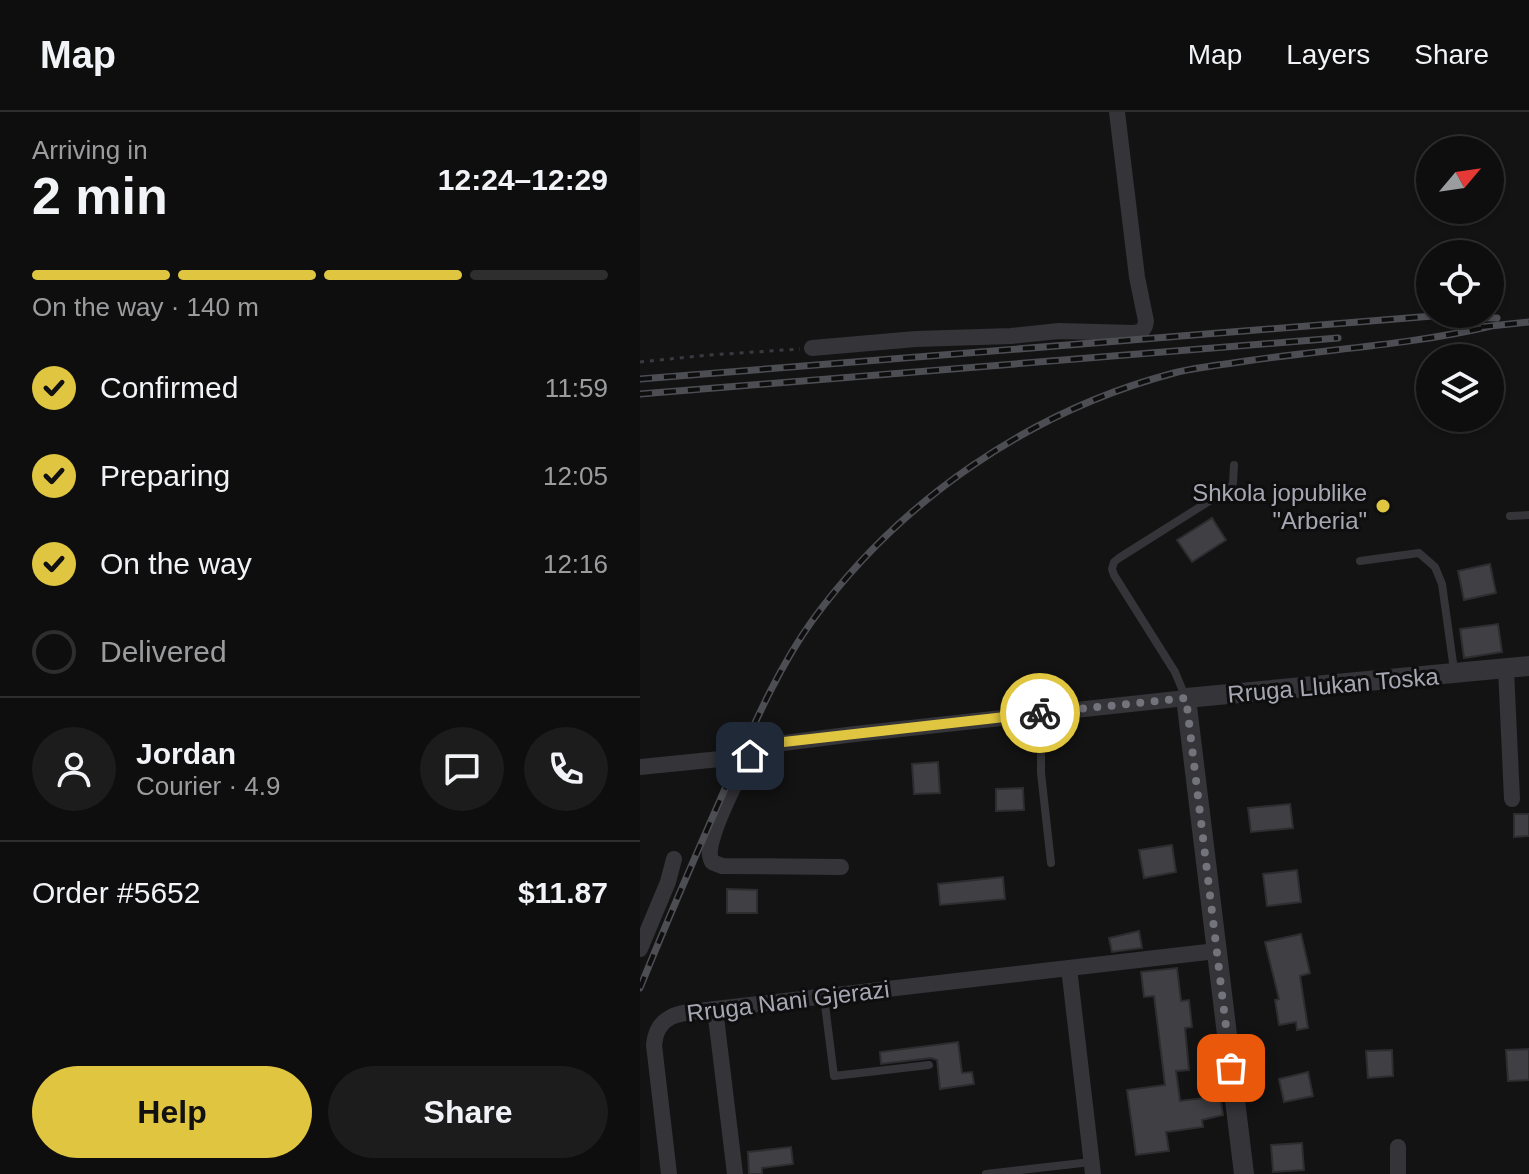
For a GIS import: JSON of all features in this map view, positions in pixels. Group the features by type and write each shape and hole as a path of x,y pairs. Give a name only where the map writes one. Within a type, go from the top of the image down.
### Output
{"street":[{"path":"812,348 1059,331 1142,331 1145,309 1137,277 1117,112"},
{"name":"Rruga Llukan Toska","path":"640,767 750,756 766,744 1186,698 1529,666"},
{"path":"1506,669 1512,799"},
{"path":"1186,698 1244,1174"},
{"path":"750,756 711,844 712,862 722,866 841,867"},
{"path":"640,949 668,882 674,859"},
{"name":"Rruga Nani Gjerazi","path":"669,1174 655,1058 655,1035 661,1023 668,1018 715,1009 1216,951"},
{"path":"1069,968 1092,1168"},
{"path":"715,1009 735,1174"},
{"path":"1398,1147 1398,1174"}],"lane":[{"path":"1186,698 1175,672 1112,569 1119,558 1230,488 1234,465"},
{"path":"1510,516 1529,515"},
{"path":"1360,561 1419,553 1435,567 1442,584 1454,675"},
{"path":"1041,713 1041,773 1051,863"},
{"path":"824,996 834,1076 929,1065"},
{"path":"986,1174 1092,1168"}],"path":[{"path":"640,362 812,348"}],"building":[{"path":"1212,518 1226,540 1192,562 1177,540"},
{"path":"1490,564 1496,593 1464,600 1458,571"},
{"path":"1498,624 1502,652 1464,658 1460,629"},
{"path":"938,762 940,793 914,794 912,764"},
{"path":"1023,788 1024,810 996,811 996,789"},
{"path":"1290,804 1293,828 1251,832 1248,808"},
{"path":"1514,814 1529,814 1529,836 1514,837"},
{"path":"1172,845 1176,872 1144,878 1139,850"},
{"path":"1297,870 1301,902 1267,906 1263,874"},
{"path":"1003,877 1005,899 940,905 938,884"},
{"path":"727,889 757,890 757,913 727,913"},
{"path":"1139,931 1142,948 1112,952 1109,938"},
{"path":"1301,934 1310,973 1300,976 1308,1028 1297,1030 1296,1022 1279,1025 1275,1000 1279,999 1265,942"},
{"path":"1177,968 1181,1001 1189,1000 1192,1027 1185,1028 1189,1070 1176,1071 1180,1101 1220,1096 1223,1115 1202,1120 1203,1127 1166,1132 1169,1151 1136,1155 1127,1090 1165,1085 1154,996 1144,997 1141,972"},
{"path":"958,1042 962,1073 972,1072 974,1084 940,1089 937,1060 931,1058 881,1064 880,1052"},
{"path":"1529,1049 1529,1080 1508,1081 1506,1050"},
{"path":"1392,1050 1393,1076 1368,1078 1366,1051"},
{"path":"1308,1072 1313,1096 1284,1102 1279,1079"},
{"path":"1302,1143 1304,1170 1273,1172 1271,1145"},
{"path":"791,1147 793,1164 762,1168 762,1174 749,1174 748,1152"}],"railway":[{"path":"640,379 1416,317"},
{"path":"1504,325 1529,322"},
{"path":"640,988 728,782 788,659 812,621 847,577 927,499 1019,436 1069,411 1174,373 1430,338 1481,328"},
{"path":"640,394 1338,338"}],"way so far":[{"path":"1040,713 1186,698 1231,1068"}],"place":[{"name":"Shkola jopublike \"Arberia\"","path":"1383,506"}],"route":[{"path":"750,756 766,744 1040,713"}]}
